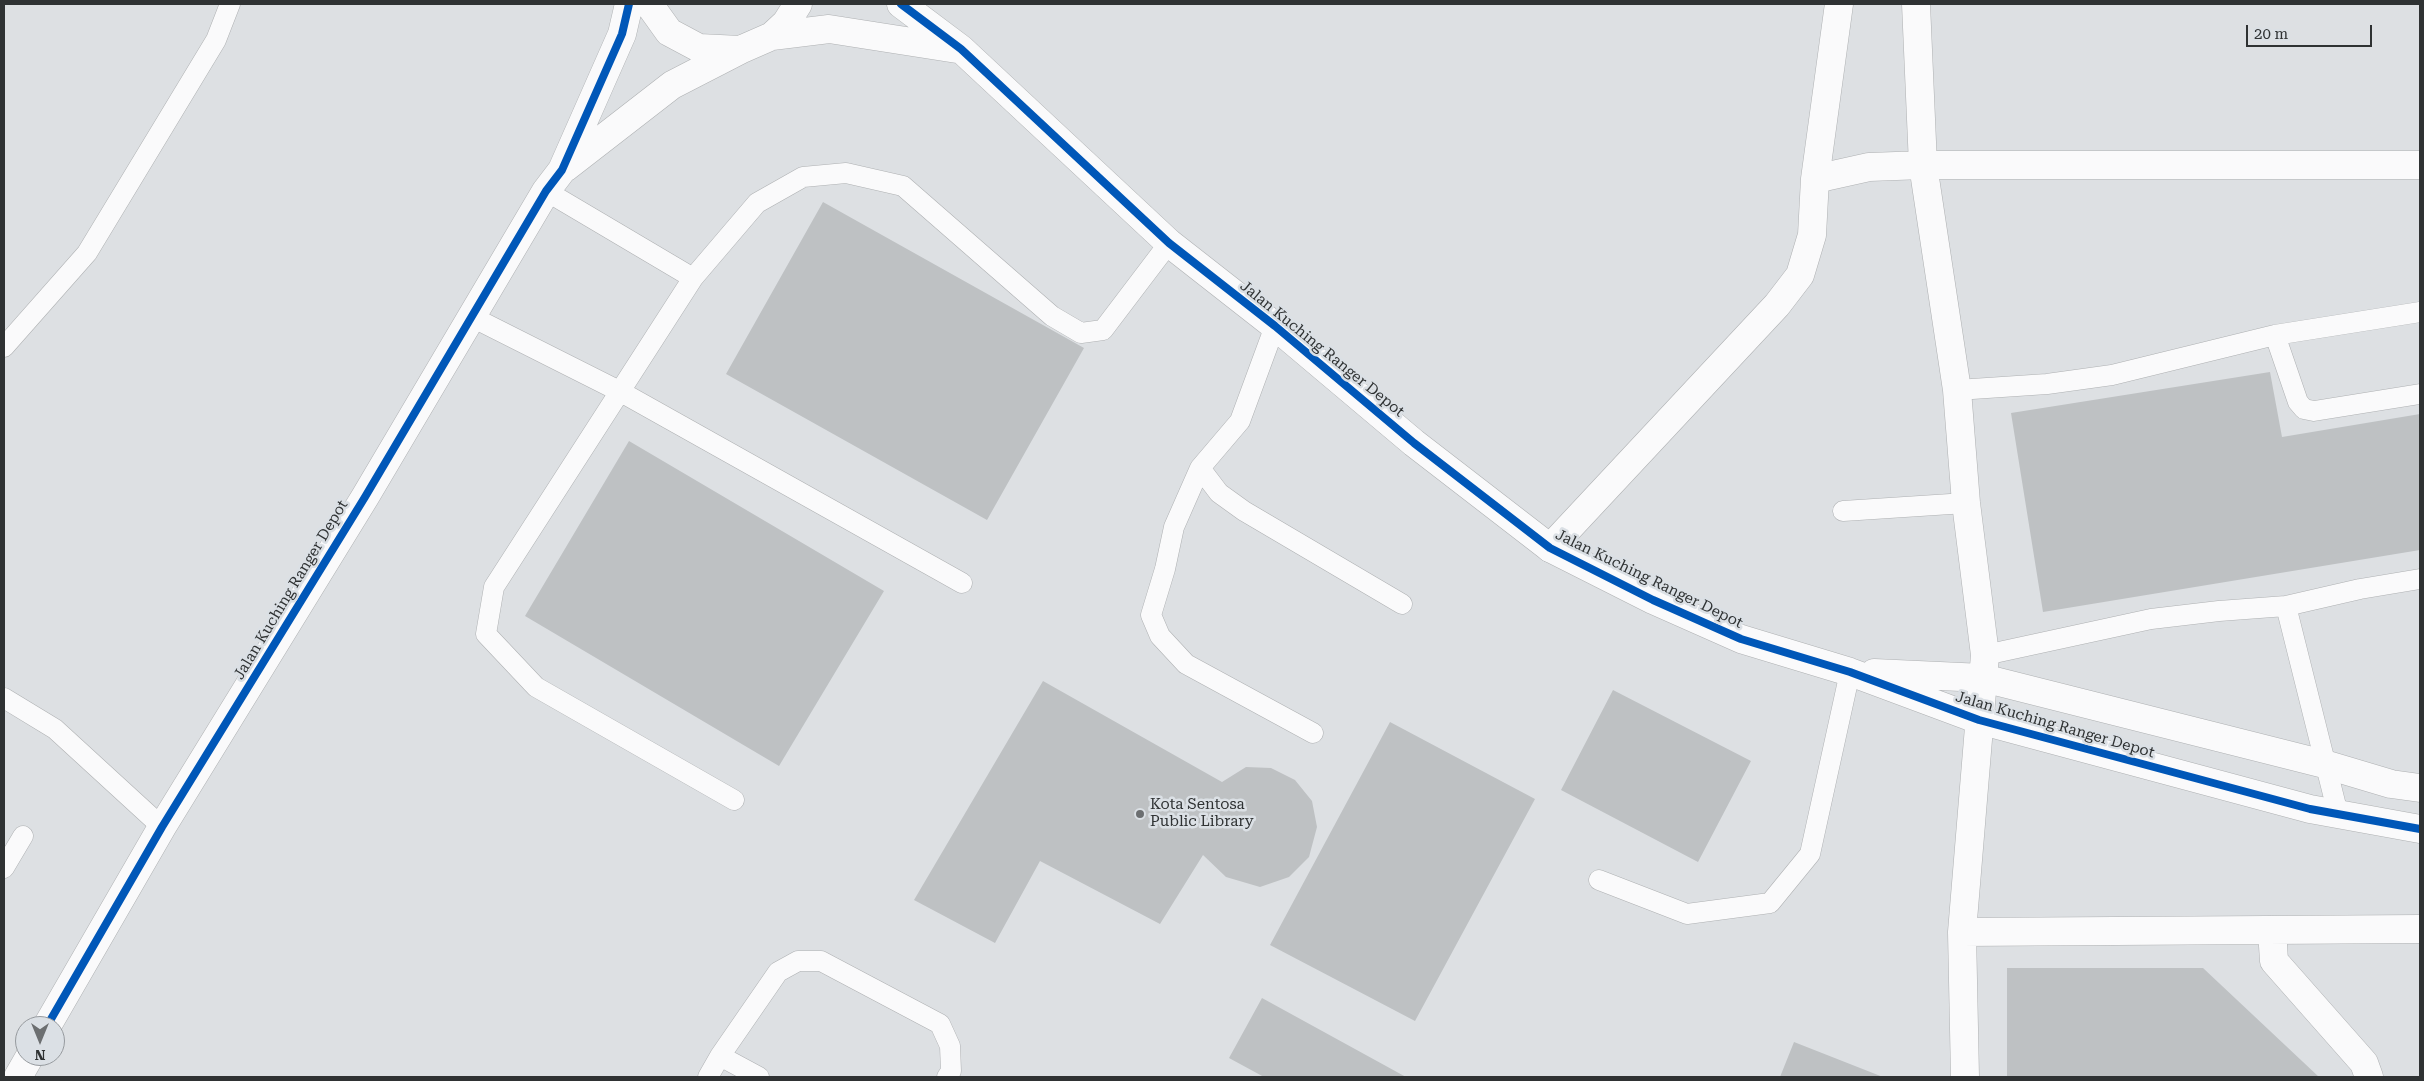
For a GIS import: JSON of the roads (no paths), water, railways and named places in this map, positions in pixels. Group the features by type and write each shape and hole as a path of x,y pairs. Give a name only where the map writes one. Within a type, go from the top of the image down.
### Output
{"street":[{"name":"Jalan Kuching Ranger Depot","path":"53,1016 162,827 360,505 554,181 622,34 629,4"},
{"path":"648,4 669,32 699,48 740,50"},
{"path":"772,36 786,24 798,4"},
{"name":"Jalan Kuching Ranger Depot","path":"901,4 961,49 1169,243 1275,326 1414,443 1550,548 1654,600 1741,639 1850,672 1979,720 2310,809 2420,829"},
{"path":"1550,548 1777,305 1800,275 1812,235 1815,179 1839,4"},
{"path":"1916,4 1923,165 1957,390 1966,503 1984,666 1962,932 1965,1077"},
{"path":"554,181 672,85 740,50 772,36 829,29 961,49"},
{"path":"1815,179 1869,167 1923,165 2420,165"},
{"name":"Jalan Kuching Ranger Depot","path":"1850,672 1984,666 2391,784 2420,788"},
{"path":"2272,930 2274,961 2364,1063 2369,1077"},
{"path":"1962,932 2420,930"},
{"path":"18,1077 24,1066"}],"lane":[{"path":"4,347 87,253 216,40 230,4"},
{"path":"734,800 536,687 486,634 494,587 693,278 757,203 803,176 846,173 903,186 1052,316 1081,333 1103,330 1169,243"},
{"path":"554,181 693,278"},
{"path":"1957,390 2047,384 2112,375 2275,335 2420,312"},
{"path":"472,317 621,392 962,583"},
{"path":"1275,326 1240,421 1200,468 1174,527 1165,569 1151,615 1160,636 1186,664 1313,733"},
{"path":"2275,335 2298,402 2304,409 2314,411 2420,394"},
{"path":"1200,468 1219,493 1244,511 1402,604"},
{"path":"1843,511 1966,503"},
{"path":"1984,666 2152,619 2219,610 2286,606 2360,589 2420,579"},
{"path":"2286,606 2338,814"},
{"path":"1599,880 1686,914 1770,903 1810,854 1850,672"},
{"path":"4,698 55,729 162,827"},
{"path":"4,868 23,836"},
{"path":"708,1077 720,1056 778,972 798,961 821,961 940,1024 950,1046 951,1071 947,1077"},
{"path":"720,1056 759,1077"}],"place":[{"name":"Kota Sentosa Public Library","path":"1140,814"}]}
